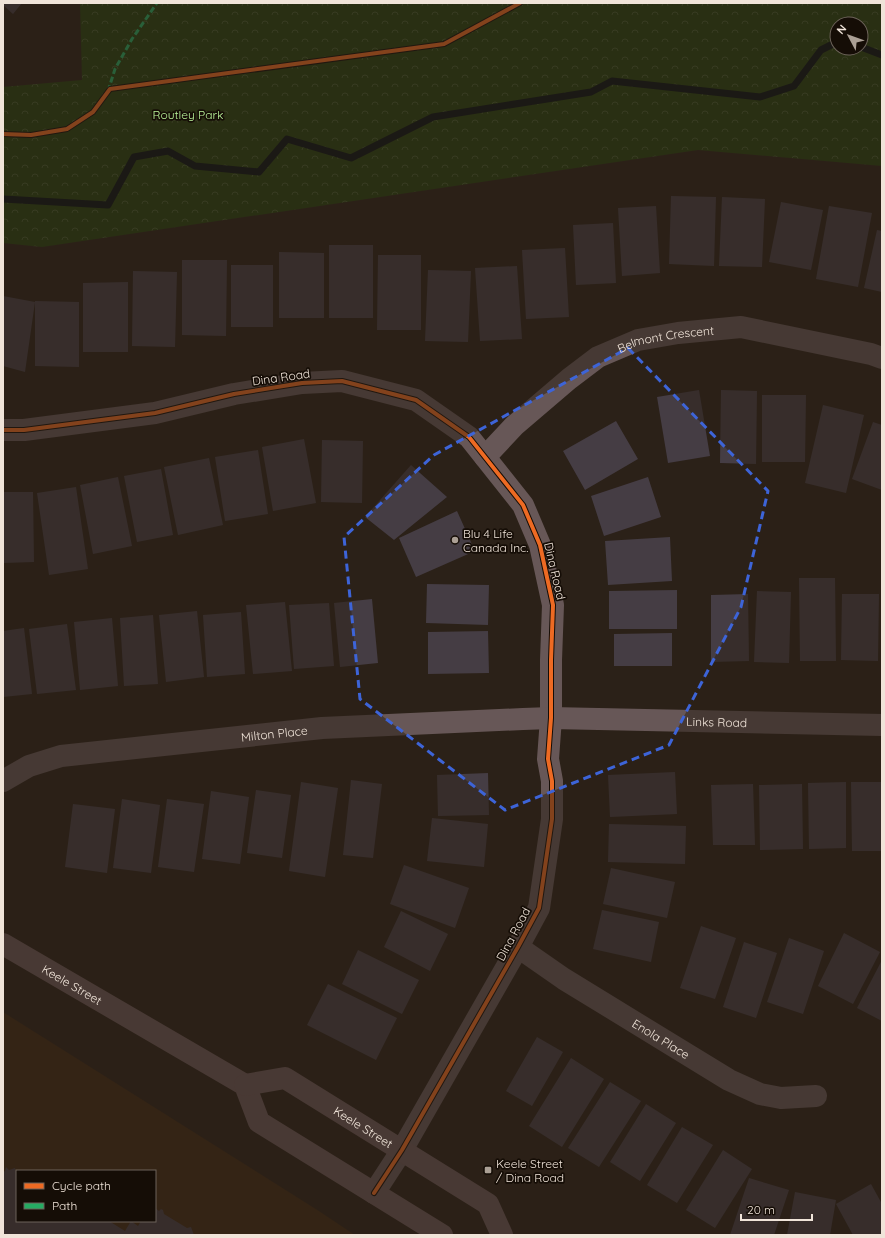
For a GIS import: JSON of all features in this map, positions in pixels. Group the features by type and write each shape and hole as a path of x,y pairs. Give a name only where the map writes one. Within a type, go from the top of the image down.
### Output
{"main road":[{"name":"Keele Street","path":"3,944 245,1085 285,1078 488,1204 502,1235"},
{"path":"245,1085 259,1122 442,1235"}],"street":[{"name":"Belmont Crescent","path":"485,457 514,426 569,379 598,358 638,340 678,333 740,327 871,354 882,358"},
{"name":"Dina Road","path":"3,430 24,430 154,413 234,394 302,383 342,381 416,400 469,437 523,505 540,545 553,605 551,718 548,759 552,781 552,819 539,908 402,1150 374,1193"},
{"name":"Links Road","path":"551,718 882,725"},
{"name":"Milton Place","path":"3,781 29,766 61,756 322,728 551,718"},
{"name":"Enola Place","path":"518,947 564,979 729,1080 760,1094 781,1098 816,1096"}],"highlighted area":[{"path":"628,348 768,491 741,607 669,745 505,810 360,699 344,537 434,455"}],"shaded area":[{"path":"3,1012 319,1211 355,1235 3,1235"}],"green space":[{"name":"Routley Park","path":"80,3 882,3 882,166 698,150 42,247 3,243 3,87 82,80"}],"building":[{"path":"3,3 22,3 13,14 3,5"},
{"path":"671,196 716,197 714,266 669,264"},
{"path":"722,197 765,199 762,267 719,266"},
{"path":"781,202 823,210 811,270 769,262"},
{"path":"656,206 660,273 622,276 618,208"},
{"path":"829,206 872,213 858,287 816,279"},
{"path":"613,223 616,283 576,285 573,225"},
{"path":"877,230 882,231 882,292 864,288"},
{"path":"329,245 373,245 373,318 329,318"},
{"path":"565,248 569,317 526,319 522,250"},
{"path":"279,252 324,253 324,318 279,318"},
{"path":"378,255 421,255 421,330 377,330"},
{"path":"182,260 227,260 226,336 182,335"},
{"path":"231,265 273,265 273,327 231,327"},
{"path":"517,266 522,339 480,341 475,268"},
{"path":"428,270 471,271 468,342 425,341"},
{"path":"133,271 177,272 175,347 132,346"},
{"path":"128,282 128,352 83,352 83,283"},
{"path":"3,296 35,302 25,372 3,366"},
{"path":"35,301 79,302 79,367 35,366"},
{"path":"699,390 710,456 668,463 657,397"},
{"path":"721,390 757,391 756,464 720,463"},
{"path":"762,395 806,395 805,462 762,462"},
{"path":"823,405 864,415 846,493 805,483"},
{"path":"616,421 638,459 585,490 563,451"},
{"path":"873,422 882,425 882,490 852,479"},
{"path":"304,439 316,503 273,511 262,447"},
{"path":"322,440 363,441 362,503 321,502"},
{"path":"258,450 268,514 225,521 215,457"},
{"path":"209,458 223,525 178,535 164,467"},
{"path":"411,465 447,497 394,540 365,517"},
{"path":"161,469 173,535 137,542 124,476"},
{"path":"118,477 132,546 93,554 80,485"},
{"path":"648,477 661,517 604,536 591,496"},
{"path":"76,487 88,569 49,575 37,493"},
{"path":"3,492 33,492 34,562 3,563"},
{"path":"457,511 475,551 416,577 399,538"},
{"path":"670,537 672,581 608,585 605,541"},
{"path":"799,578 835,578 836,661 800,661"},
{"path":"427,584 489,585 488,625 426,623"},
{"path":"677,590 677,629 609,629 609,591"},
{"path":"757,591 791,592 789,663 754,662"},
{"path":"748,594 749,661 711,662 711,595"},
{"path":"842,594 879,594 878,661 841,660"},
{"path":"372,599 378,663 340,667 334,603"},
{"path":"285,602 292,671 253,674 246,605"},
{"path":"329,603 334,666 294,669 289,605"},
{"path":"197,611 204,677 166,682 159,615"},
{"path":"241,612 245,674 207,677 203,615"},
{"path":"153,615 158,684 124,686 120,618"},
{"path":"112,618 118,686 80,690 74,622"},
{"path":"67,624 76,690 37,694 29,629"},
{"path":"24,628 32,694 3,697 3,631"},
{"path":"488,631 489,673 428,674 428,632"},
{"path":"672,633 672,666 614,666 614,634"},
{"path":"675,772 677,814 610,817 608,775"},
{"path":"488,773 489,815 438,816 437,775"},
{"path":"351,780 382,784 373,858 343,855"},
{"path":"301,782 338,788 325,877 289,871"},
{"path":"846,782 846,848 809,849 808,783"},
{"path":"851,782 882,782 882,851 852,851"},
{"path":"753,784 755,845 713,845 711,785"},
{"path":"802,784 803,849 760,850 759,785"},
{"path":"256,790 291,795 282,858 247,853"},
{"path":"211,791 249,797 240,864 202,859"},
{"path":"122,799 160,805 151,873 113,868"},
{"path":"167,799 204,804 194,872 158,867"},
{"path":"73,804 115,809 107,873 65,867"},
{"path":"432,818 488,824 484,867 427,861"},
{"path":"609,824 686,826 685,864 608,862"},
{"path":"404,865 469,888 455,928 390,904"},
{"path":"611,868 675,882 667,918 603,904"},
{"path":"602,910 659,922 651,962 593,949"},
{"path":"401,911 448,934 430,971 384,947"},
{"path":"701,926 736,938 715,999 680,988"},
{"path":"844,933 880,952 853,1004 818,986"},
{"path":"789,938 824,951 803,1014 767,1002"},
{"path":"744,942 777,953 756,1018 723,1007"},
{"path":"358,950 419,980 402,1014 342,984"},
{"path":"882,960 882,1021 857,1008"},
{"path":"328,984 397,1018 376,1060 307,1025"},
{"path":"537,1037 563,1052 532,1106 506,1091"},
{"path":"571,1058 604,1079 562,1147 529,1126"},
{"path":"610,1082 641,1101 599,1167 568,1148"},
{"path":"646,1104 676,1123 640,1181 610,1162"},
{"path":"682,1127 713,1145 677,1203 647,1185"},
{"path":"723,1150 752,1169 715,1228 686,1210"},
{"path":"6,1167 9,1170 15,1168 16,1172 16,1222 111,1222 125,1231 130,1222 138,1226 140,1222 156,1222 156,1209 159,1211 161,1209 163,1210 164,1214 187,1228 191,1227 194,1235 3,1235 3,1172 5,1171"},
{"path":"749,1178 789,1190 774,1235 730,1235"},
{"path":"871,1184 882,1204 882,1235 853,1235 836,1204"},
{"path":"795,1192 836,1200 830,1235 787,1235"}],"waterway":[{"path":"3,199 108,205 134,157 168,151 195,166 259,172 287,139 351,158 433,117 591,92 612,81 760,97 794,86 821,50 829,46"},
{"path":"869,50 882,55"}],"marked path":[{"path":"108,91 115,69 132,39 157,3"}],"cycle path":[{"path":"3,134 31,135 67,129 93,112 110,89 444,44 520,3"},
{"path":"3,430 24,430 155,413 234,394 302,383 342,381 416,400 469,437 523,505 540,545 553,605 551,718 548,759 552,781 552,819 539,908 402,1150 374,1193"}],"place":[{"name":"Blu 4 Life Canada Inc.","path":"455,540"},
{"name":"Keele Street / Dina Road","path":"488,1170"}]}
